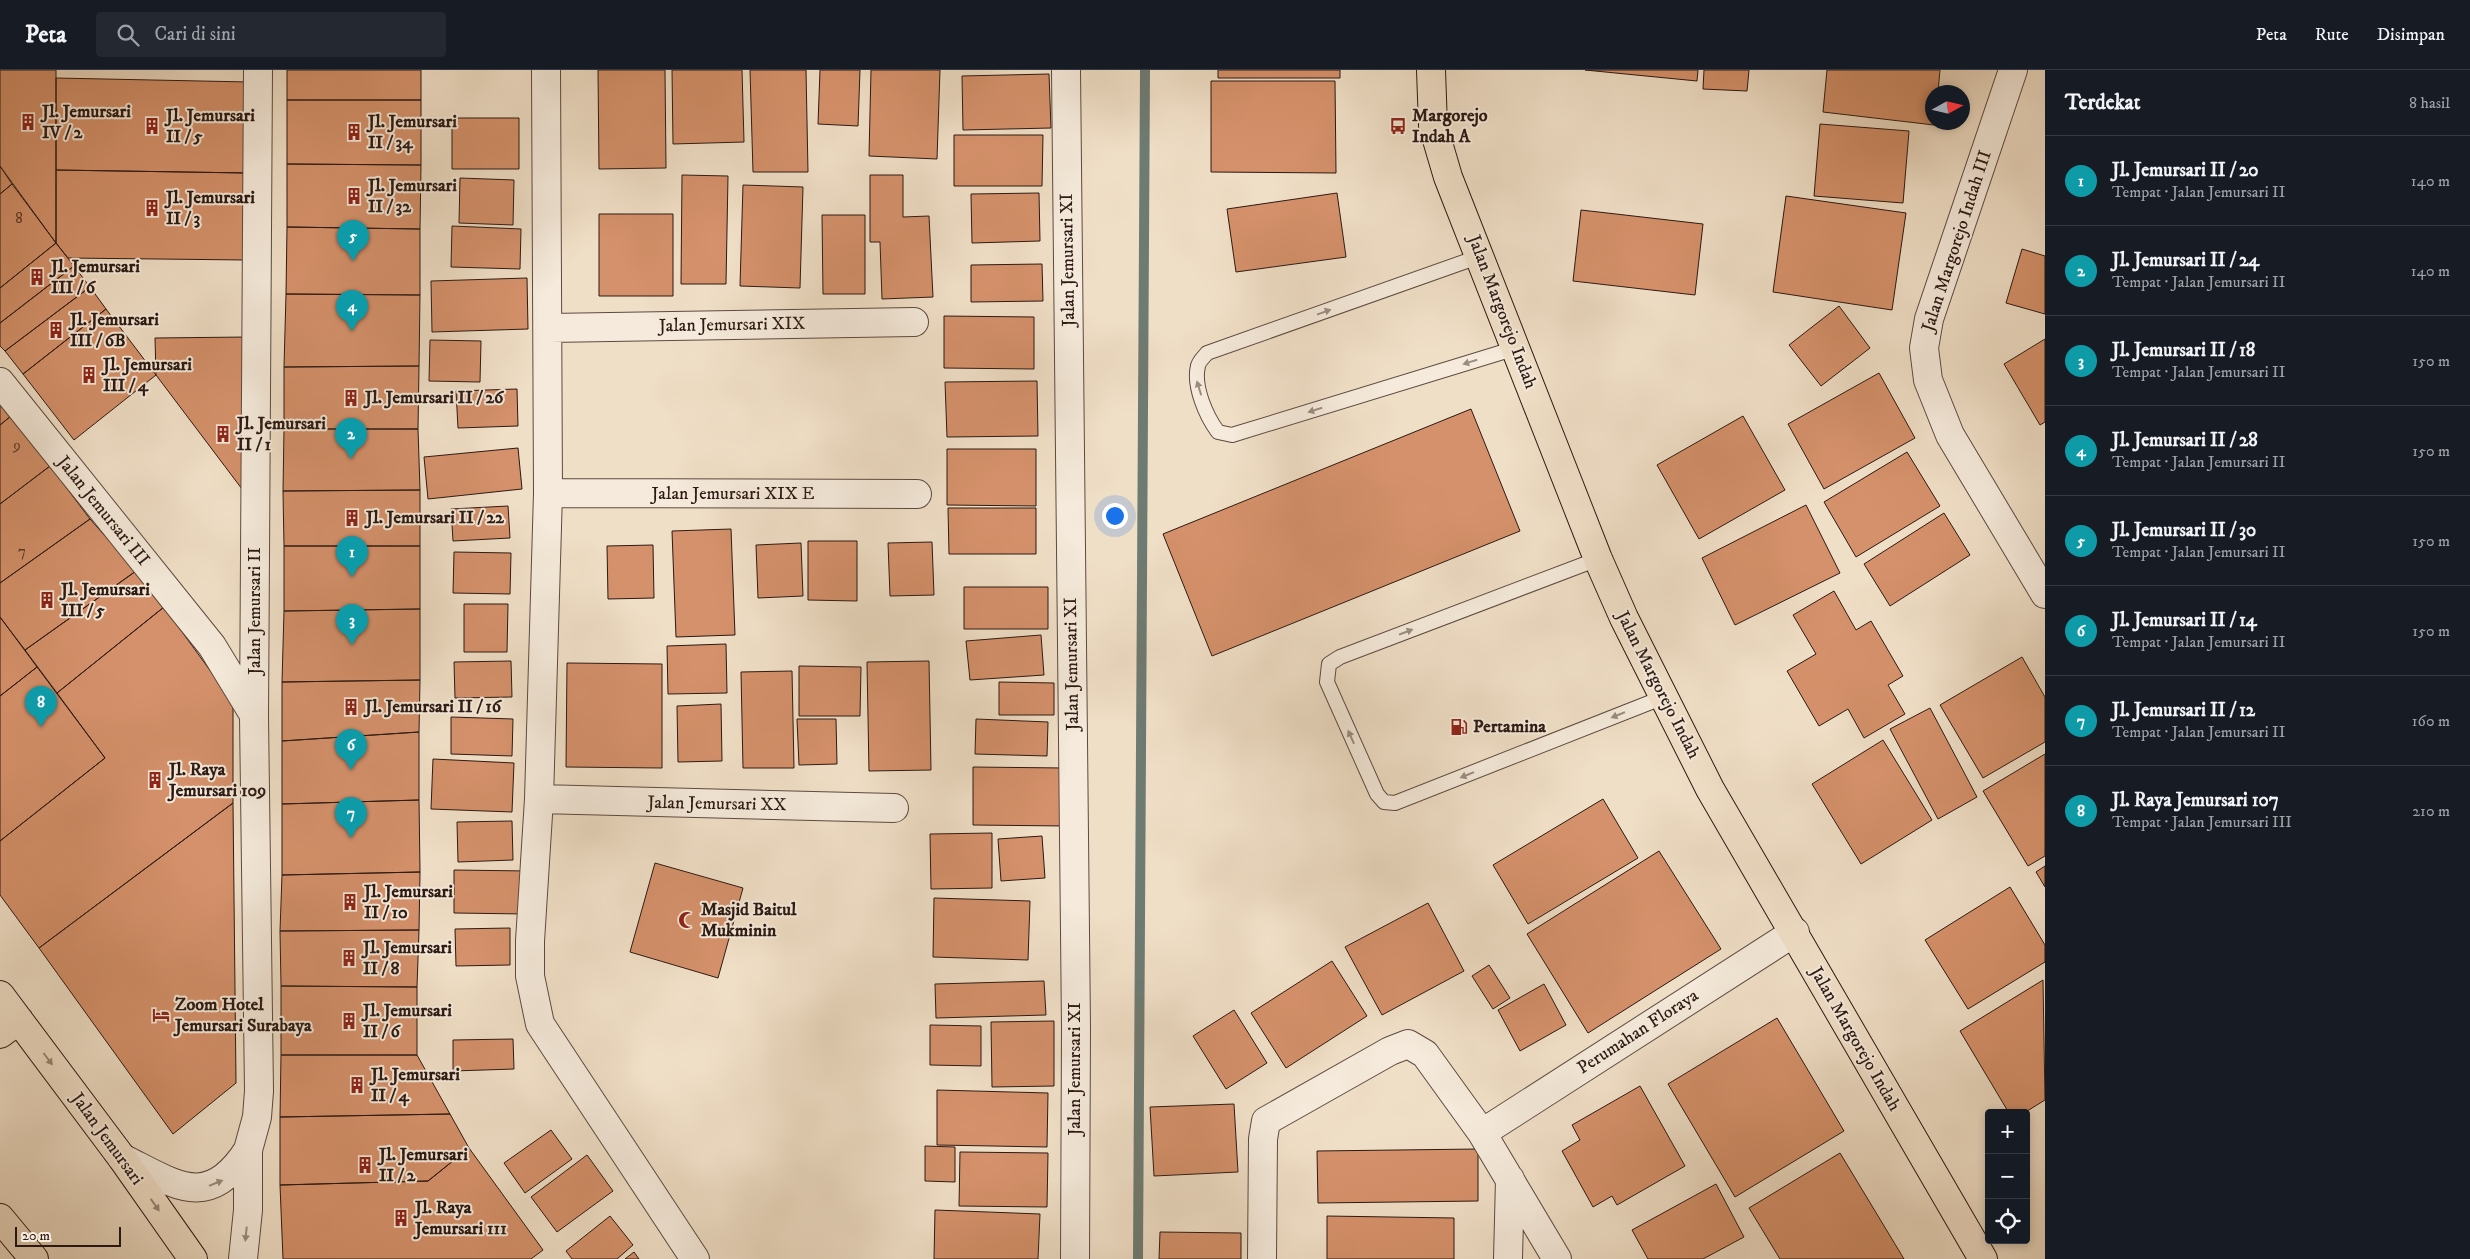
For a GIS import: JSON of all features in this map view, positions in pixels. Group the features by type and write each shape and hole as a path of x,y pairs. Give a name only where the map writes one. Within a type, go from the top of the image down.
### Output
{"main road":[{"name":"Jalan Margorejo Indah","path":"1432,70 1433,126 1448,177 1481,256 1598,559 1624,618 1710,788 1983,1259"},
{"name":"Jalan Jemursari","path":"0,995 10,1027 122,1158 193,1259"},
{"path":"0,1218 34,1259"}],"street":[{"name":"Jalan Jemursari II","path":"243,1259 248,1210 248,1150 257,1117 259,1091 254,716 258,70"},
{"path":"546,70 549,328 548,493 539,799 530,976 540,1024 695,1259"},
{"name":"Jalan Jemursari XI","path":"1066,70 1076,1028 1075,1259"},
{"name":"Jalan Margorejo Indah III","path":"2013,70 1928,319 1924,348 1928,380 1950,434 2045,594"},
{"name":"Jalan Jemursari XIX","path":"549,328 914,322"},
{"name":"Jalan Jemursari III","path":"0,382 212,646 254,716"},
{"name":"Jalan Jemursari XIX E","path":"548,493 917,494"},
{"name":"Jalan Jemursari XX","path":"539,799 894,808"},
{"name":"Perumahan Floraya","path":"1482,1133 1794,932"},
{"path":"1262,1259 1262,1139 1264,1125 1274,1114 1395,1048 1408,1044 1425,1054 1482,1133 1557,1259"},
{"name":"Jalan Jemursari II","path":"122,1158 170,1182 197,1188 214,1186 228,1177 248,1150"},
{"path":"1508,1259 1510,1179"}],"lane":[{"path":"1481,256 1207,353 1198,363 1196,378 1209,419 1218,432 1232,436 1516,348"},
{"path":"1598,559 1340,657 1329,664 1327,682 1377,794 1384,802 1395,803 1664,697"}],"building":[{"name":"Jl. Jemursari IV / 2","path":"0,70 56,70 56,243 0,166"},
{"path":"287,70 421,70 421,100 287,100"},
{"path":"598,70 665,70 666,168 599,169"},
{"path":"672,70 742,70 744,142 673,144"},
{"path":"750,70 806,70 808,172 753,172"},
{"path":"820,70 860,70 858,126 818,124"},
{"path":"871,70 940,70 937,159 869,156"},
{"path":"1218,70 1340,70 1340,78 1218,78"},
{"path":"1585,70 1698,70 1697,81"},
{"path":"1704,70 1749,70 1747,91 1703,89"},
{"path":"1827,70 1940,70 1939,85 1925,85 1925,124 1823,112"},
{"path":"1049,74 1051,128 963,130 962,76"},
{"name":"Jl. Jemursari II / 5","path":"56,78 249,82 248,173 56,170"},
{"path":"1211,81 1335,81 1336,173 1211,172"},
{"name":"Jl. Jemursari II / 34","path":"287,100 421,100 421,165 287,164"},
{"path":"452,118 519,118 519,169 452,169"},
{"path":"1820,124 1909,131 1903,203 1814,196"},
{"path":"954,135 1043,135 1042,186 954,186"},
{"name":"Jl. Jemursari II / 32","path":"287,164 421,165 420,229 287,227"},
{"path":"0,166 12,184 0,194"},
{"name":"Jl. Jemursari II / 3","path":"56,170 248,173 246,260 68,258 56,243"},
{"path":"682,175 728,176 726,284 681,284"},
{"path":"870,175 903,175 903,217 929,216 933,297 882,299 880,242 870,242"},
{"path":"460,178 514,180 513,225 459,223"},
{"path":"12,184 56,243 0,288 0,194"},
{"path":"743,185 803,187 800,288 740,286"},
{"path":"1039,193 1040,241 972,243 971,194"},
{"path":"1337,193 1346,257 1236,272 1227,209"},
{"path":"1786,196 1906,213 1892,310 1773,292"},
{"path":"1581,210 1703,224 1695,295 1573,281"},
{"path":"599,214 673,214 673,296 599,296"},
{"path":"822,215 865,215 865,294 823,294"},
{"path":"452,226 521,229 520,269 451,267"},
{"path":"287,227 420,229 420,295 286,294"},
{"name":"Jl. Jemursari III / 6","path":"56,243 74,266 0,323 0,288"},
{"path":"2022,249 2045,256 2045,314 2006,303"},
{"path":"1042,264 1043,301 971,302 971,265"},
{"path":"74,266 90,287 5,351 0,346 0,323"},
{"path":"527,278 528,329 432,332 431,281"},
{"name":"Jl. Jemursari III / 6B","path":"90,287 106,309 23,374 5,351"},
{"path":"286,294 420,295 419,366 284,367"},
{"path":"1839,306 1870,348 1821,386 1789,345"},
{"name":"Jl. Jemursari III / 4","path":"106,309 156,375 74,440 23,374"},
{"path":"944,316 1034,317 1034,369 944,368"},
{"name":"Jl. Jemursari II / 1","path":"247,337 245,493 156,375 155,338"},
{"path":"2045,339 2045,422 2040,425 2004,364"},
{"path":"430,340 481,341 480,382 429,381"},
{"name":"Jl. Jemursari II / 26","path":"419,366 418,429 284,429 284,367"},
{"path":"1879,373 1915,438 1824,489 1788,424"},
{"path":"1037,381 1038,436 947,437 945,382"},
{"path":"517,389 518,426 458,428 456,391"},
{"path":"0,400 11,416 0,425"},
{"path":"1471,409 1520,531 1212,656 1163,534"},
{"path":"11,416 50,466 0,504 0,425"},
{"path":"1743,416 1785,490 1699,539 1657,465"},
{"path":"284,429 418,429 420,490 283,491"},
{"path":"518,448 522,489 428,499 424,457"},
{"path":"947,449 1036,449 1036,506 947,505"},
{"path":"1907,452 1940,506 1856,557 1824,502"},
{"path":"50,466 90,519 0,583 0,504"},
{"name":"Jl. Jemursari II / 22","path":"420,490 420,546 284,546 283,491"},
{"path":"1806,505 1840,573 1735,625 1702,558"},
{"path":"508,506 510,538 453,541 451,509"},
{"path":"948,508 1036,508 1036,554 949,554"},
{"path":"1944,513 1970,555 1890,606 1864,564"},
{"name":"Jl. Jemursari III / 5","path":"90,519 136,571 25,650 0,617 0,583"},
{"path":"731,529 735,635 676,637 672,531"},
{"path":"808,541 857,541 857,601 808,600"},
{"path":"932,542 934,595 890,596 888,543"},
{"path":"801,543 803,596 758,598 756,545"},
{"path":"653,545 654,598 608,599 607,546"},
{"path":"284,546 420,546 420,609 284,611"},
{"path":"454,552 511,553 510,594 453,593"},
{"path":"136,571 164,607 57,693 25,650"},
{"path":"964,587 1048,587 1048,629 964,629"},
{"path":"1834,591 1856,630 1871,621 1903,676 1888,685 1905,714 1864,738 1848,709 1819,726 1787,671 1816,654 1793,615"},
{"path":"464,604 508,604 507,652 464,652"},
{"name":"Jl. Raya Jemursari 109","path":"164,607 233,702 233,803 39,948 0,895 0,841 105,758 57,693"},
{"path":"420,609 420,680 282,682 284,611"},
{"path":"0,617 37,667 0,696"},
{"path":"1041,635 1044,675 970,680 966,641"},
{"path":"726,644 727,693 668,694 667,646"},
{"path":"2022,657 2045,697 2045,742 1983,778 1940,705"},
{"path":"511,661 512,697 455,698 454,662"},
{"path":"929,661 931,770 869,771 867,662"},
{"path":"567,663 662,664 662,768 566,767"},
{"path":"799,666 861,667 860,716 799,716"},
{"path":"37,667 105,758 0,841 0,696"},
{"path":"792,671 794,768 743,768 741,672"},
{"name":"Jl. Jemursari II / 16","path":"420,680 419,732 282,741 282,682"},
{"path":"999,682 1054,683 1054,715 999,715"},
{"path":"721,704 722,761 678,762 677,706"},
{"path":"1930,708 1977,797 1938,819 1890,729"},
{"path":"451,717 513,719 512,756 451,754"},
{"path":"797,719 836,719 837,764 799,765"},
{"path":"976,719 1048,722 1047,756 975,754"},
{"path":"419,732 419,800 282,804 282,741"},
{"path":"1883,740 1932,820 1861,864 1812,784"},
{"path":"2045,754 2045,856 2028,866 1983,791"},
{"path":"433,759 514,763 512,812 431,809"},
{"path":"973,767 1064,768 1064,826 973,825"},
{"path":"1603,799 1638,858 1528,924 1493,865"},
{"path":"419,800 420,872 282,875 282,804"},
{"name":"Zoom Hotel Jemursari Surabaya","path":"233,803 236,1083 173,1134 39,948"},
{"path":"512,821 513,860 458,862 457,822"},
{"path":"992,833 992,888 931,889 930,834"},
{"path":"1042,836 1045,878 1001,881 998,839"},
{"path":"1659,851 1721,949 1588,1033 1527,934"},
{"name":"Masjid Baitul Mukminin","path":"655,863 743,888 718,978 630,952"},
{"path":"2045,866 2045,887 2036,872"},
{"path":"454,870 528,871 526,914 454,913"},
{"name":"Jl. Jemursari II / 10","path":"420,872 419,930 280,931 282,875"},
{"path":"2010,887 2045,945 2045,962 1968,1009 1925,940"},
{"path":"934,898 1030,901 1028,960 933,957"},
{"path":"1428,903 1464,971 1382,1015 1345,947"},
{"path":"510,928 510,965 456,966 455,929"},
{"name":"Jl. Jemursari II / 8","path":"419,930 417,987 281,986 280,931"},
{"path":"1332,961 1367,1016 1286,1068 1251,1013"},
{"path":"1489,965 1510,998 1493,1009 1472,976"},
{"path":"2043,980 2045,1100 2030,1109 2007,1109 1960,1031"},
{"path":"1044,981 1046,1015 936,1018 935,984"},
{"path":"1544,984 1566,1025 1520,1051 1498,1010"},
{"name":"Jl. Jemursari II / 6","path":"281,986 417,987 417,1055 281,1055"},
{"path":"1234,1010 1267,1063 1226,1089 1193,1036"},
{"path":"1777,1018 1844,1131 1735,1197 1668,1084"},
{"path":"1054,1021 1054,1086 992,1087 991,1022"},
{"path":"930,1025 981,1026 981,1066 930,1065"},
{"path":"513,1039 514,1069 453,1071 453,1040"},
{"name":"Jl. Jemursari II / 4","path":"281,1055 417,1055 450,1114 280,1117"},
{"path":"1640,1086 1685,1166 1617,1205 1612,1196 1593,1207 1562,1151 1580,1140 1572,1125"},
{"path":"937,1090 1048,1093 1047,1147 937,1145"},
{"path":"1234,1104 1238,1172 1154,1176 1150,1107"},
{"name":"Jl. Jemursari II / 2","path":"450,1114 469,1148 428,1181 280,1185 280,1117"},
{"path":"551,1130 572,1159 525,1193 504,1163"},
{"path":"925,1146 955,1147 955,1182 925,1181"},
{"name":"Jl. Raya Jemursari 111","path":"469,1148 543,1250 531,1259 283,1259 280,1185 428,1181"},
{"path":"1478,1149 1478,1201 1318,1203 1317,1151"},
{"path":"960,1152 1048,1153 1047,1207 959,1206"},
{"path":"1840,1153 1904,1259 1780,1259 1749,1208"},
{"path":"587,1155 613,1191 557,1232 531,1197"},
{"path":"1716,1184 1744,1237 1703,1259 1648,1259 1632,1230"},
{"path":"935,1210 1040,1214 1038,1259 934,1259"},
{"path":"610,1216 633,1245 617,1259 572,1259 566,1251"},
{"path":"1327,1216 1454,1218 1454,1259 1327,1259"},
{"path":"1160,1232 1241,1233 1241,1259 1159,1259"},
{"path":"634,1252 639,1259 625,1259"}],"waterway":[{"path":"1138,1259 1145,70"}],"place":[{"name":"Jl. Jemursari IV / 2","path":"28,122"},
{"name":"Jl. Jemursari II / 5","path":"152,126"},
{"name":"Margorejo Indah A","path":"1398,126"},
{"name":"Jl. Jemursari II / 34","path":"354,132"},
{"name":"Jl. Jemursari II / 32","path":"354,196"},
{"name":"Jl. Jemursari II / 3","path":"152,208"},
{"name":"Jl. Jemursari II / 30","path":"353,261"},
{"name":"Jl. Jemursari III / 6","path":"37,277"},
{"name":"Jl. Jemursari III / 6B","path":"56,330"},
{"name":"Jl. Jemursari II / 28","path":"352,331"},
{"name":"Jl. Jemursari III / 4","path":"89,375"},
{"name":"Jl. Jemursari II / 26","path":"351,398"},
{"name":"Jl. Jemursari II / 1","path":"223,434"},
{"name":"Jl. Jemursari II / 24","path":"351,459"},
{"name":"Jl. Jemursari II / 22","path":"352,518"},
{"name":"Jl. Jemursari II / 20","path":"352,577"},
{"name":"Jl. Jemursari III / 5","path":"47,600"},
{"name":"Jl. Jemursari II / 18","path":"352,645"},
{"name":"Jl. Jemursari II / 16","path":"351,707"},
{"name":"Jl. Raya Jemursari 107","path":"41,727"},
{"name":"Pertamina","path":"1459,727"},
{"name":"Jl. Jemursari II / 14","path":"351,770"},
{"name":"Jl. Raya Jemursari 109","path":"155,780"},
{"name":"Jl. Jemursari II / 12","path":"351,838"},
{"name":"Jl. Jemursari II / 10","path":"350,902"},
{"name":"Masjid Baitul Mukminin","path":"687,920"},
{"name":"Jl. Jemursari II / 8","path":"349,958"},
{"name":"Zoom Hotel Jemursari Surabaya","path":"161,1015"},
{"name":"Jl. Jemursari II / 6","path":"349,1021"},
{"name":"Jl. Jemursari II / 4","path":"357,1085"},
{"name":"Jl. Jemursari II / 2","path":"365,1165"},
{"name":"Jl. Raya Jemursari 111","path":"401,1218"}]}
